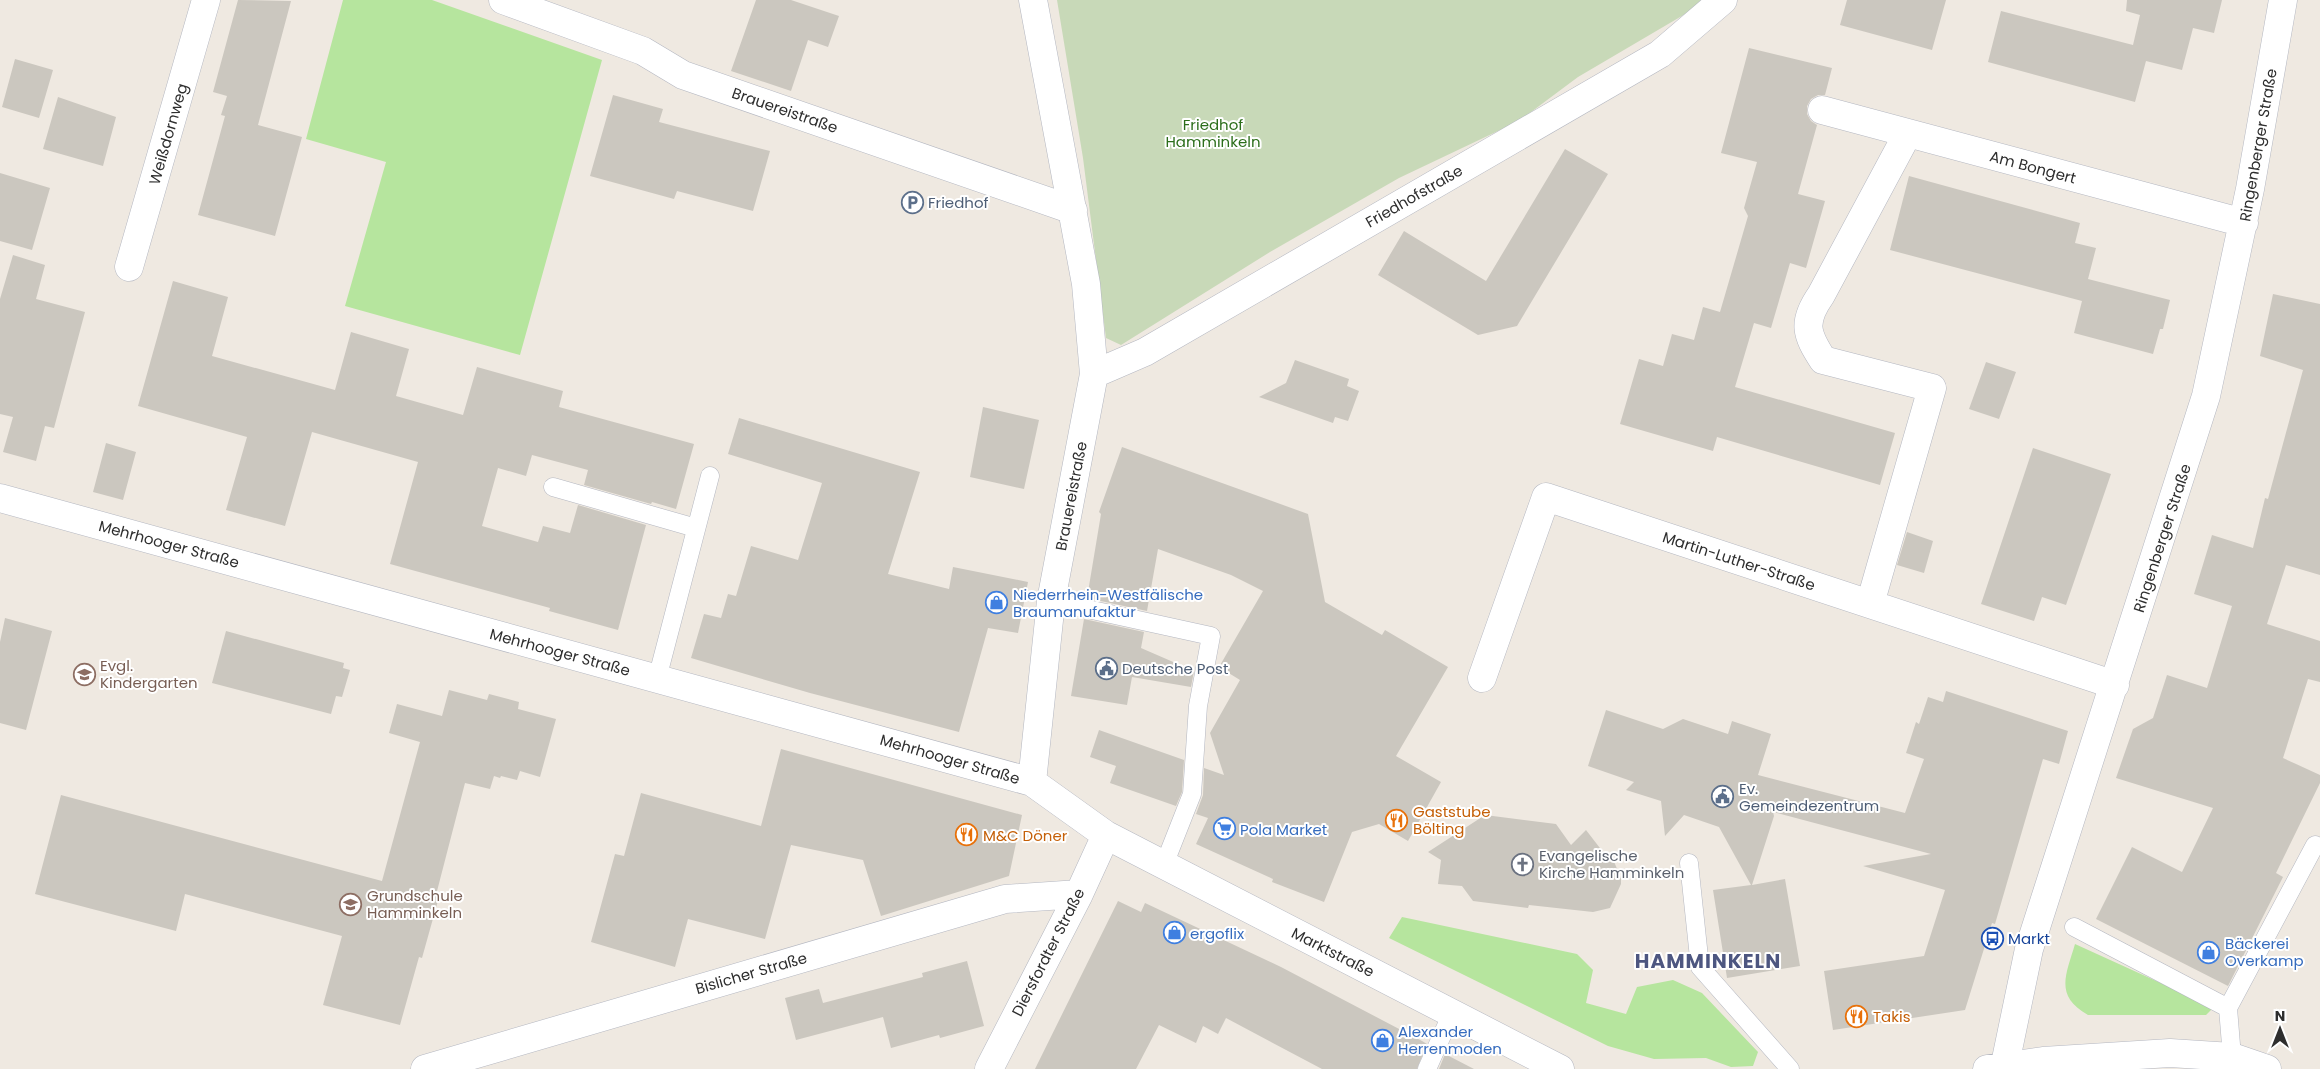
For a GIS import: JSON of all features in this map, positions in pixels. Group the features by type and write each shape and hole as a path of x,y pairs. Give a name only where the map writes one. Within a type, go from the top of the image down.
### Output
{"street":[{"name":"Weißdornweg","path":"129,267 206,0"},
{"name":"Brauereistraße","path":"502,0 644,51 683,75 1073,210"},
{"name":"Brauereistraße","path":"1032,782 1051,601 1094,374 1086,284 1033,0"},
{"name":"Friedhofstraße","path":"1094,374 1144,352 1660,54 1723,0"},
{"name":"Ringenberger Straße","path":"1998,1068 2029,949 2206,396 2244,223 2283,0"},
{"name":"Am Bongert","path":"1822,110 2244,223"},
{"path":"1870,604 1932,388 1824,360 1813,344 1807,328 1810,310 1908,133"},
{"name":"Martin-Luther-Straße","path":"1482,678 1546,497 2115,685"},
{"name":"Mehrhooger Straße","path":"0,498 1032,782 1106,835"},
{"name":"Marktstraße","path":"1106,835 1560,1069"},
{"name":"Diersfordter Straße","path":"989,1069 1079,894 1106,835"},
{"name":"Bislicher Straße","path":"425,1069 1005,899 1079,894"},
{"path":"1998,1068 2043,1061 2170,1053 2232,1057 2267,1069"}],"lane":[{"path":"657,678 710,476"},
{"path":"553,487 696,528"},
{"path":"1051,601 1211,636 1198,706 1192,794 1164,865"},
{"path":"2232,1057 2228,1008 2315,845"},
{"path":"1689,863 1700,967 1790,1069"},
{"path":"2074,927 2228,1008"},
{"path":"1427,1069 1452,1013"}],"green space":[{"path":"343,0 432,0 602,60 520,355 345,306 386,162 306,139"},
{"name":"Friedhof Hamminkeln","path":"1057,0 1704,0 1692,10 1578,77 1519,121 1399,178 1270,252 1121,345 1106,338 1083,158"},
{"path":"1402,917 1577,954 1593,970 1586,1003 1626,1014 1637,987 1673,980 1702,993 1758,1052 1753,1066 1731,1067 1706,1058 1654,1059 1608,1046 1389,938"},
{"path":"2075,944 2209,1005 2211,1010 2206,1015 2088,1015 2077,1008 2070,1000 2065,984"}],"building":[{"path":"238,0 291,1 258,125 302,137 275,236 198,215 225,116 221,115 227,96 213,92"},
{"path":"756,0 791,0 839,16 828,47 808,40 791,91 731,71"},
{"path":"1847,0 1946,0 1932,50 1840,25"},
{"path":"2127,0 2222,0 2214,33 2193,28 2182,70 2146,61 2135,102 1988,62 2001,11 2133,45 2140,15 2126,11"},
{"path":"1749,48 1832,68 1825,95 1818,95 1811,99 1807,106 1807,114 1811,121 1817,125 1798,194 1825,201 1806,268 1790,263 1771,328 1754,323 1735,387 1895,433 1880,485 1717,437 1713,451 1620,424 1639,359 1663,366 1672,334 1694,340 1703,307 1720,312 1748,216 1744,208 1757,162 1721,153"},
{"path":"15,59 53,70 39,118 2,107"},
{"path":"613,95 663,109 659,122 770,151 753,211 677,191 674,199 590,176"},
{"path":"58,97 116,117 103,166 43,149"},
{"path":"1565,149 1608,174 1517,326 1478,335 1378,275 1404,231 1486,281"},
{"path":"0,173 50,188 32,250 0,241"},
{"path":"1909,176 2080,223 2075,243 2096,248 2088,279 2170,300 2163,329 2160,329 2153,354 2074,333 2082,301 1890,250"},
{"path":"13,255 45,265 36,299 85,312 54,428 45,426 36,461 3,452 13,417 0,414 0,299"},
{"path":"173,281 228,297 212,356 335,390 351,332 409,349 396,396 463,415 477,367 563,391 559,407 694,444 676,509 584,485 588,470 532,455 526,476 498,468 482,526 538,542 543,526 570,533 578,505 646,525 618,630 549,611 550,608 390,564 418,462 312,432 285,526 226,510 247,437 138,406"},
{"path":"2273,294 2320,304 2320,575 2286,565 2267,624 2320,641 2320,682 2308,679 2283,758 2320,775 2320,783 2276,873 2283,877 2228,986 2096,919 2132,847 2182,872 2213,808 2116,778 2133,729 2153,718 2167,675 2207,688 2232,606 2194,594 2212,535 2253,548 2265,498 2268,499 2303,370 2260,356"},
{"path":"1295,360 1349,379 1347,386 1359,391 1348,421 1335,417 1333,423 1259,397 1286,383"},
{"path":"1986,362 2016,372 1999,419 1969,409"},
{"path":"983,407 1039,420 1024,489 970,477"},
{"path":"739,418 920,472 888,574 949,589 953,567 1028,582 1018,633 988,628 959,732 810,693 691,658 704,614 721,618 728,594 736,596 751,546 798,560 822,483 728,454"},
{"path":"106,443 136,452 123,500 93,492"},
{"path":"1122,447 1308,514 1325,602 1382,635 1385,630 1448,667 1396,756 1441,782 1408,841 1379,824 1352,832 1324,902 1272,882 1273,879 1196,844 1208,818 1196,814 1203,795 1204,768 1224,775 1210,733 1240,680 1219,667 1263,591 1231,575 1158,549 1147,611 1087,598 1101,514 1099,512"},
{"path":"2033,448 2111,474 2066,605 2042,597 2034,621 1981,604"},
{"path":"1907,532 1933,541 1924,573 1897,565"},
{"path":"5,618 52,631 26,730 0,723 0,642"},
{"path":"1084,619 1144,632 1141,648 1194,671 1191,687 1132,677 1127,705 1071,696"},
{"path":"226,631 344,663 343,668 350,670 342,697 336,696 331,714 212,683"},
{"path":"449,690 487,700 489,694 519,702 518,709 556,719 540,777 520,771 517,780 494,776 490,789 465,783 436,895 439,897 422,958 419,957 400,1025 323,1005 342,936 185,894 176,931 35,894 61,795 382,881 420,742 389,733 397,704 442,716"},
{"path":"1946,691 2068,731 2059,764 2043,759 1995,924 1992,923 1965,1010 1833,1030 1824,971 1924,956 1945,890 1863,866 1931,854 1773,812 1774,816 1752,885 1785,879 1800,966 1727,978 1713,890 1751,885 1719,827 1684,815 1665,836 1661,801 1626,790 1634,782 1588,766 1606,710 1663,729 1683,719 1728,734 1732,721 1771,734 1758,775 1905,813 1924,759 1906,753 1916,722 1919,724 1928,697 1943,702"},
{"path":"1099,730 1184,760 1182,792 1176,806 1110,783 1116,766 1090,757"},
{"path":"781,749 1022,815 1009,876 881,916 863,860 791,845 765,939 688,919 675,967 591,942 615,854 624,856 641,793 761,826"},
{"name":"Evangelische Kirche Hamminkeln","path":"1485,815 1556,824 1571,845 1586,830 1603,852 1612,857 1621,878 1621,884 1610,908 1593,912 1529,905 1528,908 1473,901 1462,886 1438,884 1441,860 1428,852"},
{"path":"1118,901 1141,912 1145,903 1281,967 1422,1041 1427,1044 1417,1069 1322,1069 1226,1018 1218,1034 1203,1026 1196,1043 1159,1025 1136,1069 1035,1069"},
{"path":"967,961 984,1026 940,1038 939,1035 891,1048 883,1017 796,1040 785,998 819,989 823,1003 923,977 922,973"},
{"path":"1445,1054 1474,1069 1439,1069"}],"place":[{"name":"Friedhof","path":"912,202"},
{"name":"Niederrhein-Westfälische Braumanufaktur","path":"997,603"},
{"name":"Deutsche Post","path":"1106,668"},
{"name":"Evgl. Kindergarten","path":"84,674"},
{"name":"Ev. Gemeindezentrum","path":"1723,797"},
{"name":"Gaststube Bölting","path":"1397,820"},
{"name":"Pola Market","path":"1224,829"},
{"name":"M&C Döner","path":"967,835"},
{"name":"Evangelische Kirche Hamminkeln","path":"1523,864"},
{"name":"Grundschule Hamminkeln","path":"351,904"},
{"name":"ergoflix","path":"1174,933"},
{"name":"Markt","path":"1992,938"},
{"name":"Bäckerei Overkamp","path":"2209,952"},
{"name":"Takis","path":"1857,1016"},
{"name":"Alexander Herrenmoden","path":"1382,1040"}],"district":[{"name":"HAMMINKELN","path":"1708,961"}]}
